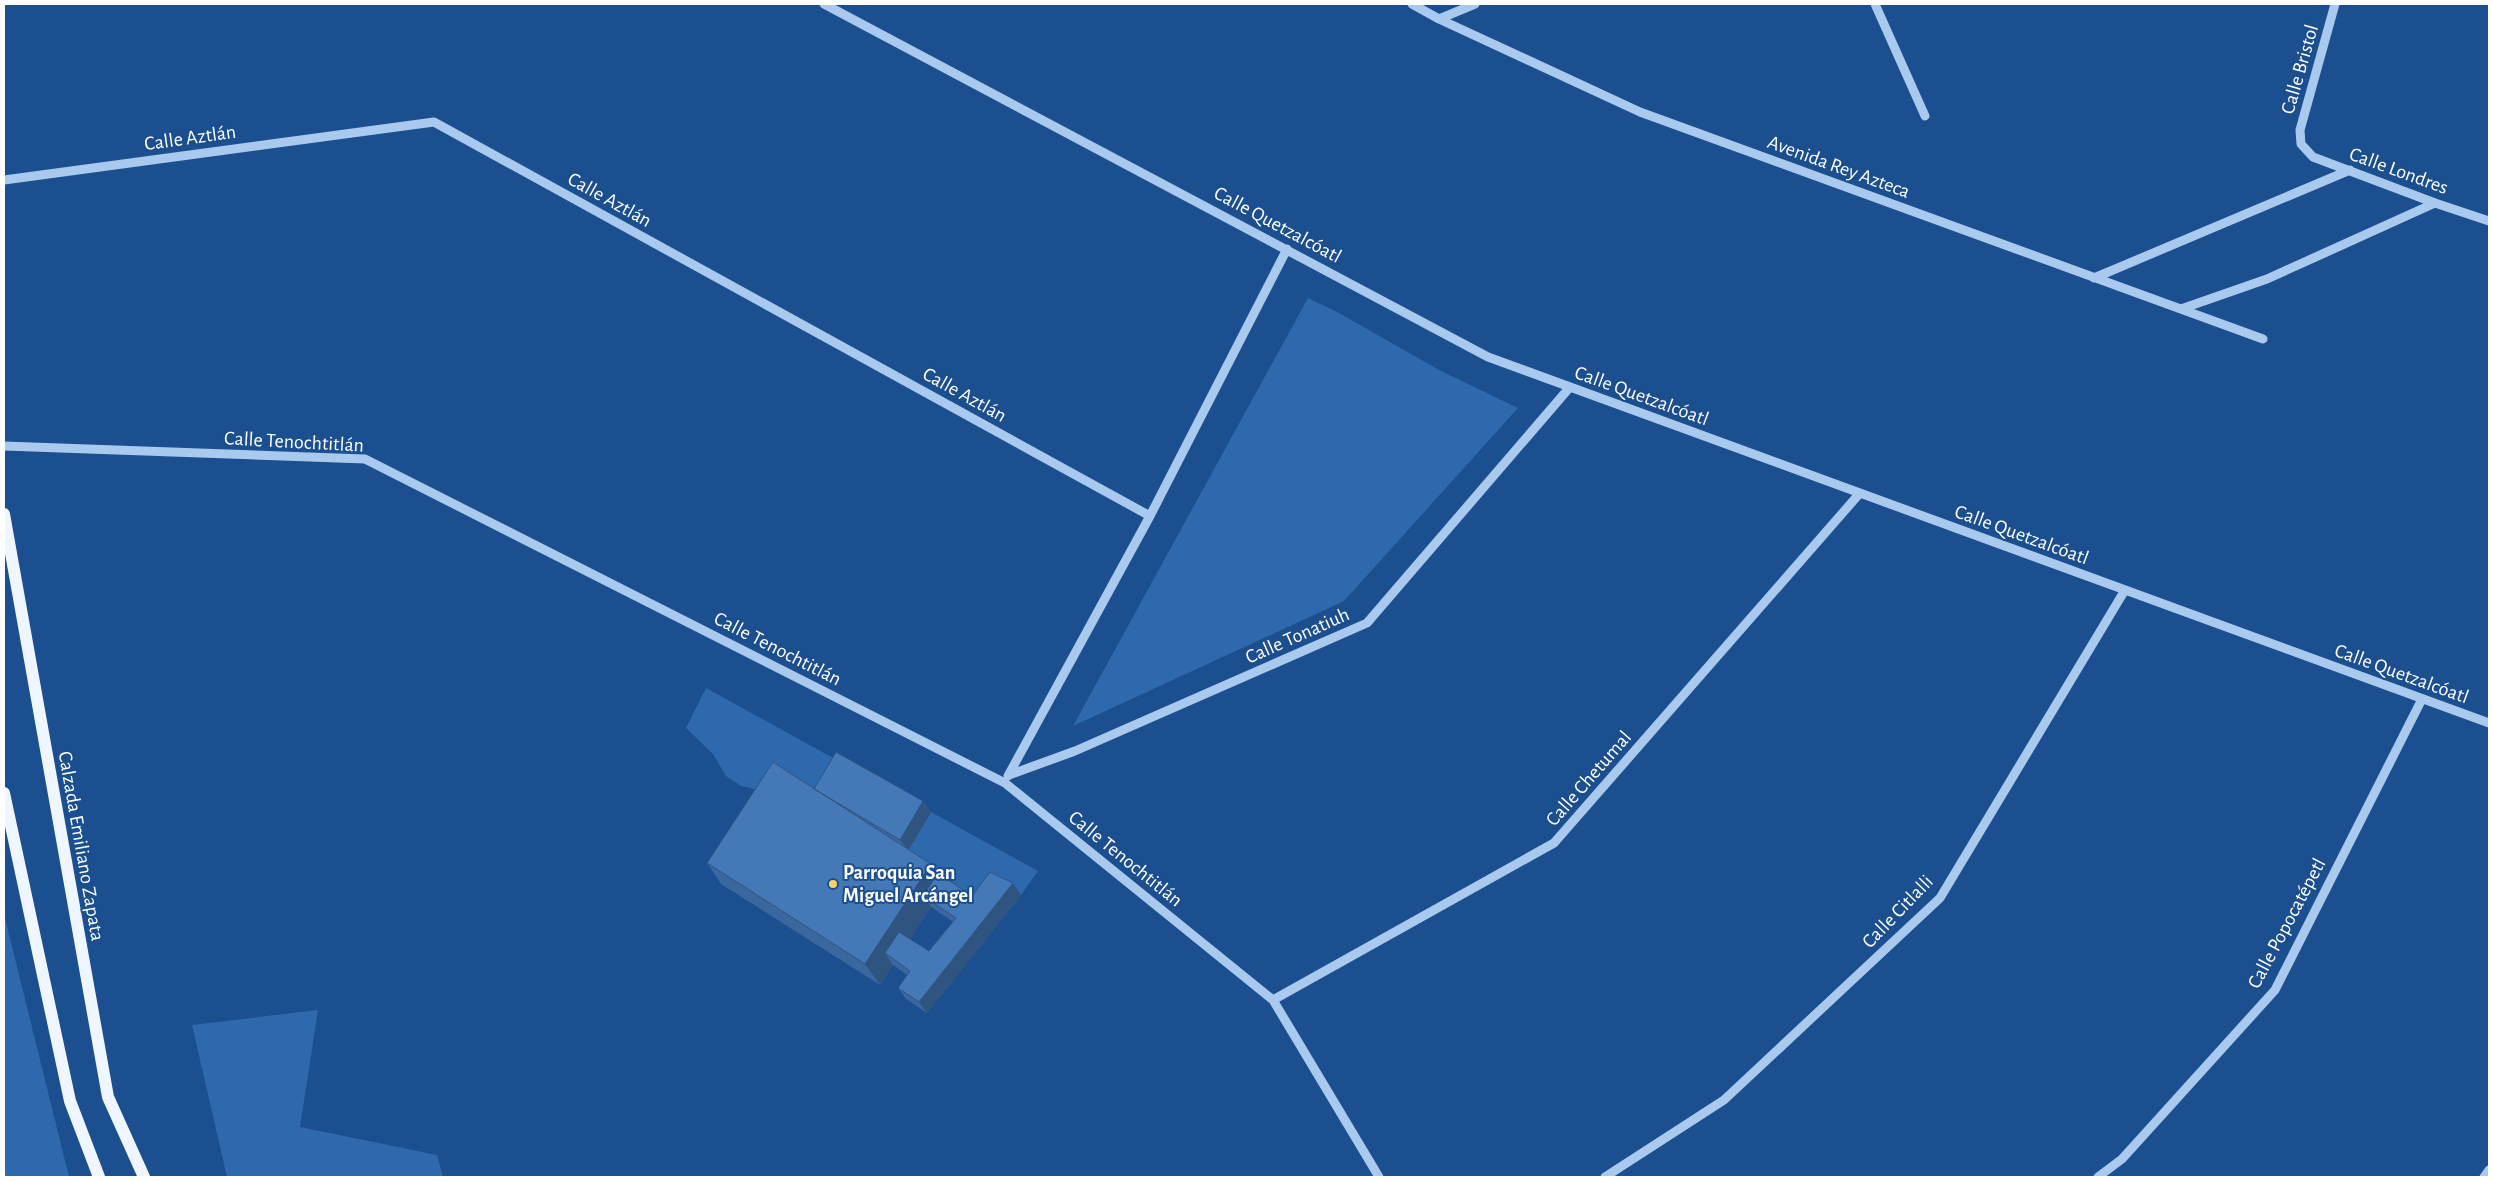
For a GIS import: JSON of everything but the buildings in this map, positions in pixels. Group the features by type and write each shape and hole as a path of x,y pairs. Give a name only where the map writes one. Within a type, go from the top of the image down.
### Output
{"main road":[{"name":"Calzada Emiliano Zapata","path":"4,514 108,1097 144,1177"},
{"path":"4,793 70,1101 99,1177"}],"street":[{"name":"Calle Quetzalcóatl","path":"824,4 1488,357 2489,724"},
{"name":"Avenida Rey Azteca","path":"1412,4 1439,19 1640,112 2263,339"},
{"path":"1439,19 1475,4"},
{"path":"1875,4 1925,116"},
{"name":"Calle Bristol","path":"2301,144 2300,130 2335,4"},
{"name":"Calle Aztlán","path":"4,180 434,122 1150,516"},
{"name":"Calle Londres","path":"2301,144 2313,157 2435,203 2489,221"},
{"path":"2094,278 2350,170"},
{"path":"2181,310 2267,279 2435,203"},
{"path":"1007,779 1150,516 1287,249"},
{"name":"Calle Tonatiuh","path":"1007,779 1367,623 1570,387"},
{"name":"Calle Tenochtitlán","path":"4,446 365,459 1007,779 1273,1000 1379,1177"},
{"name":"Calle Chetumal","path":"1273,1000 1554,843 1860,493"},
{"name":"Calle Citlalli","path":"1605,1177 1724,1100 1940,898 2124,590"},
{"name":"Calle Popocatépetl","path":"2098,1177 2122,1159 2275,990 2422,699"},
{"path":"2484,1177 2489,1170"}],"shaded area":[{"path":"1308,298 1339,313 1441,371 1518,408 1344,601 1073,726"},
{"path":"706,688 844,764 819,804 741,786 726,776 713,754 686,728"},
{"path":"931,812 1038,871 1021,895 998,884 980,908 904,858"},
{"path":"4,914 69,1177 4,1177"},
{"path":"318,1010 300,1127 437,1155 443,1177 227,1177 192,1025"}],"place":[{"name":"Parroquia San Miguel Arcángel","path":"833,884"}]}
